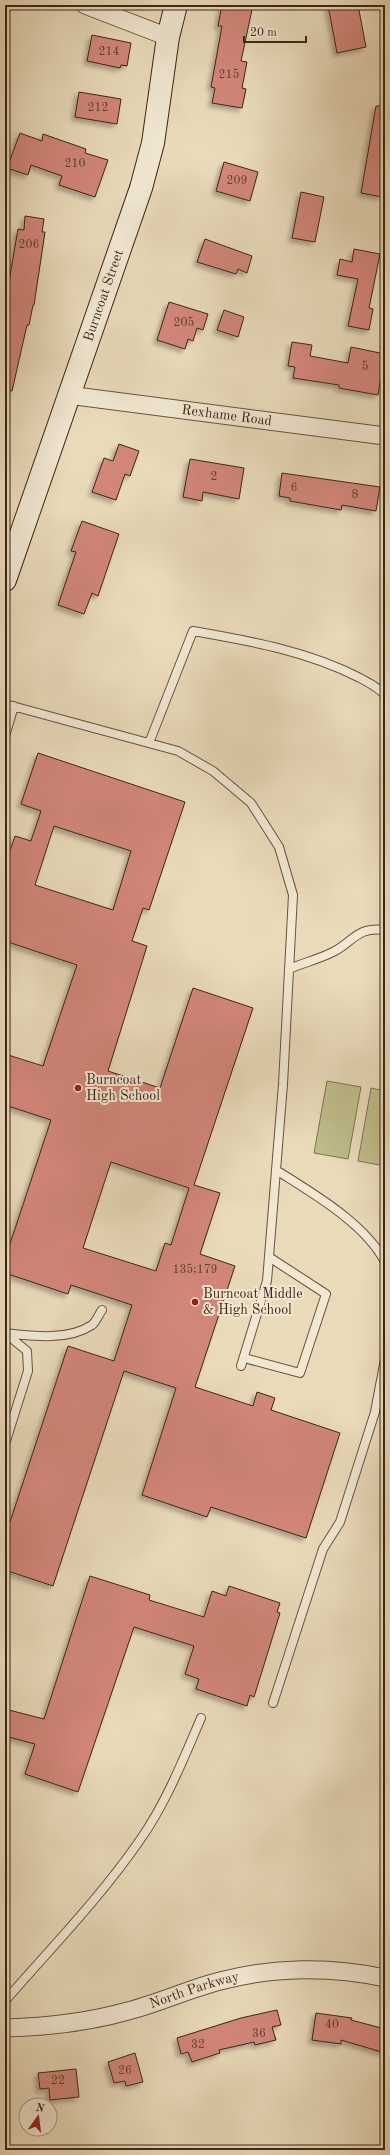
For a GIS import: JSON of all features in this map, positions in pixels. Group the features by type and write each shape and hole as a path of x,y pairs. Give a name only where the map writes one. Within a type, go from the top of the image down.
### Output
{"main road":[{"name":"Burncoat Street","path":"5,580 141,188 153,143 168,37 176,5"}],"street":[{"path":"85,5 168,37"},
{"name":"Rexhame Road","path":"68,396 385,436"},
{"name":"North Parkway","path":"5,2028 62,2023 127,2011 221,1981 267,1973 316,1969 385,1978"}],"lane":[{"path":"149,743 193,631 268,644 343,670 380,689 385,695"},
{"path":"5,704 178,751 213,771 251,803 279,847 293,894 283,1084 267,1280 241,1366"},
{"path":"5,736 14,706"},
{"path":"289,969 334,952 356,935 371,929 385,930"},
{"path":"276,1170 336,1211 365,1235 385,1262"},
{"path":"244,1358 300,1373 326,1294 269,1257"},
{"path":"5,1333 46,1337 81,1330 93,1324 102,1310"},
{"path":"5,1333 26,1351 28,1371 5,1444"},
{"path":"273,1703 323,1549 340,1522 375,1412 385,1359"},
{"path":"5,2001 96,1898 141,1839 174,1782 202,1718"}],"shaded area":[{"path":"327,1081 361,1087 348,1159 314,1153"},
{"path":"371,1088 385,1091 385,1166 358,1161"}],"building":[{"path":"222,5 253,5 241,61 247,62 242,88 246,89 242,108 212,103 215,88 211,87 222,26 218,26"},
{"path":"328,5 358,5 366,47 337,53"},
{"path":"92,35 131,43 127,66 121,65 120,68 87,61"},
{"path":"79,92 121,99 117,124 75,117"},
{"path":"376,106 385,106 385,182 382,197 361,193"},
{"path":"20,133 42,141 43,134 86,149 85,153 108,160 95,197 59,185 62,176 31,165 28,175 7,168"},
{"path":"224,162 258,172 250,201 216,191"},
{"path":"301,192 324,197 315,242 292,238"},
{"path":"25,216 44,219 42,232 45,232 34,305 29,325 27,325 12,391 5,390 5,305 18,229 24,230"},
{"path":"205,239 252,256 247,273 238,269 236,274 197,262"},
{"path":"354,249 380,254 369,308 373,309 369,330 348,326 358,279 337,275 340,259 352,262"},
{"path":"169,302 208,314 203,330 197,328 193,341 188,339 185,349 157,340"},
{"path":"224,310 244,317 238,337 217,330"},
{"path":"292,342 312,345 310,356 348,363 351,347 385,354 378,395 339,388 339,385 293,378 295,367 288,366"},
{"path":"119,444 139,451 130,476 125,474 116,500 92,492 104,458 113,461"},
{"path":"190,459 244,468 239,499 203,492 202,501 183,497"},
{"path":"282,473 380,487 376,511 342,505 341,510 290,501 290,498 279,496"},
{"path":"82,521 119,534 98,596 92,593 84,614 58,605 76,552 71,551"},
{"path":"38,753 185,802 149,910 143,908 132,941 147,946 108,1071 160,1088 193,988 253,1008 194,1185 220,1193 200,1254 235,1266 195,1387 253,1406 257,1392 275,1398 271,1410 340,1433 306,1538 211,1507 207,1517 142,1495 176,1388 124,1371 53,1586 5,1570 5,1521 10,1522 68,1346 114,1361 132,1305 71,1285 68,1294 5,1273 5,1259 51,1120 5,1105 5,1054 43,1066 77,965 5,941 5,865 15,836 31,841 41,811 21,804","holes":["54,826 131,851 113,910 35,885","111,1162 189,1188 171,1245 165,1243 156,1271 83,1248"]},
{"path":"90,1576 150,1595 149,1600 204,1617 212,1591 226,1596 229,1586 280,1603 277,1612 280,1613 254,1697 250,1695 247,1706 196,1689 199,1679 185,1674 194,1646 134,1627 78,1792 25,1774 35,1744 5,1736 5,1709 44,1719"},
{"path":"277,2010 281,2025 272,2027 276,2040 255,2045 254,2042 219,2050 220,2053 192,2062 188,2052 181,2054 177,2038 241,2018"},
{"path":"316,2013 352,2018 351,2020 385,2029 385,2053 341,2040 341,2044 312,2040"},
{"path":"135,2053 143,2082 126,2086 125,2081 114,2083 108,2062"},
{"path":"76,2069 79,2097 58,2099 58,2097 50,2097 49,2088 40,2089 38,2073"}],"place":[{"name":"Burncoat High School","path":"78,1088"},
{"name":"Burncoat Middle & High School","path":"195,1302"}]}
